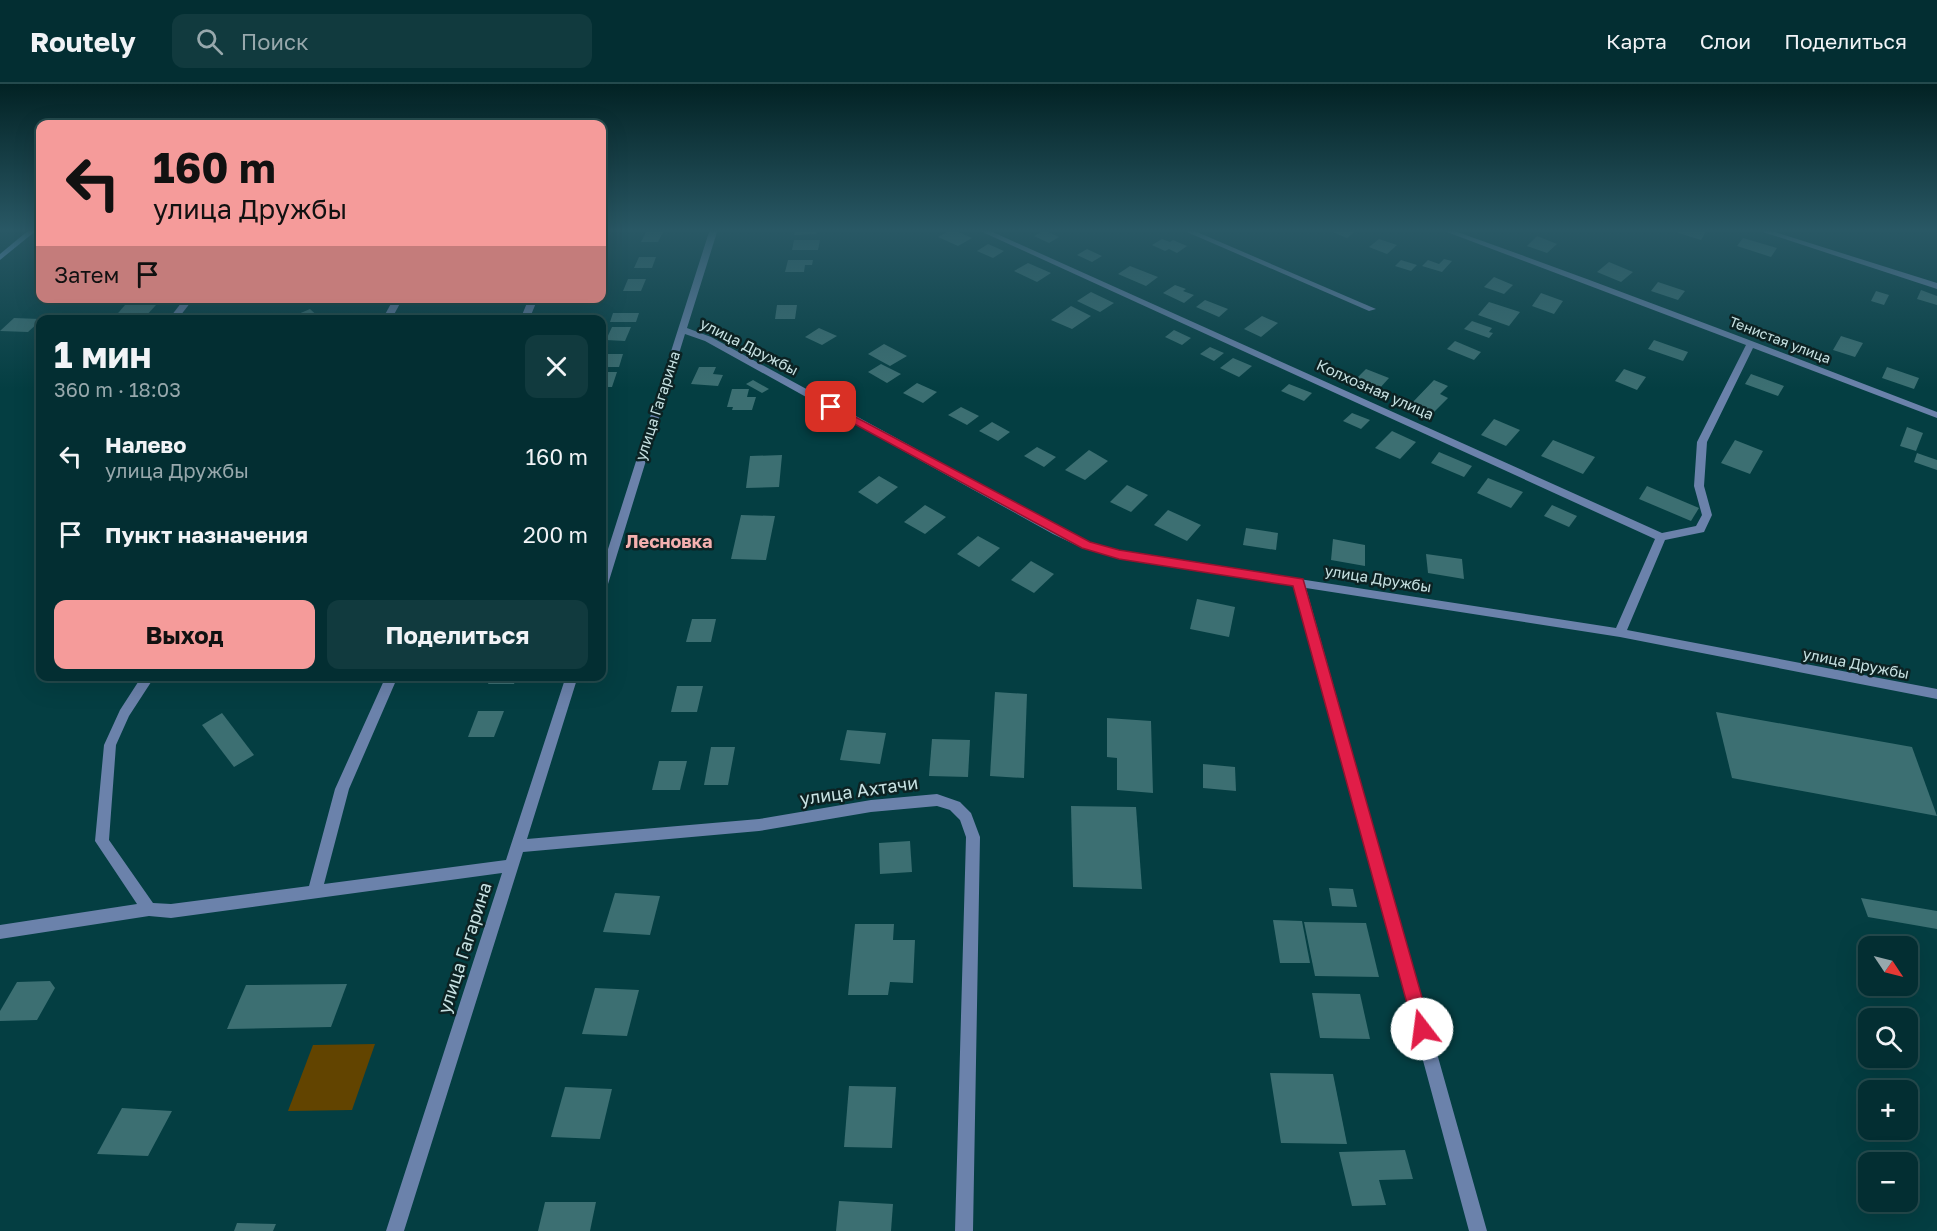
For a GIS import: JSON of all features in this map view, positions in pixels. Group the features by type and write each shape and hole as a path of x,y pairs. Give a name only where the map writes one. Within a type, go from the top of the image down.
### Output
{"street":[{"name":"улица Гагарина","path":"606,571 696,283"},
{"name":"Колхозная улица","path":"1100,283 1661,537"},
{"path":"1311,283 1372,309"},
{"name":"Тенистая улица","path":"1589,283 1937,415"},
{"path":"176,315 186,303"},
{"name":"улица Дружбы","path":"683,330 708,339 1086,545 1119,555 1620,633 1937,694"},
{"path":"1620,633 1661,537 1700,529 1707,515 1699,486 1702,442 1751,343"},
{"path":"1299,582 1478,1231"},
{"path":"146,681 124,714 110,745 102,841 149,909"},
{"path":"315,892 342,789 390,681"},
{"name":"улица Гагарина","path":"395,1231 570,681"},
{"name":"улица Ахтачи","path":"517,846 759,825 902,803 937,800 955,806 966,817 973,837 964,1231"},
{"path":"0,932 149,909 171,911 511,867"}],"shaded area":[{"path":"375,1044 352,1110 288,1111 313,1045"}],"building":[{"path":"627,283 645,283 641,291 623,291"},
{"path":"1488,283 1507,283 1513,285 1504,294 1484,287"},
{"path":"1660,283 1685,291 1678,300 1651,291"},
{"path":"1175,285 1194,295 1184,303 1163,293"},
{"path":"1921,290 1937,296 1937,305 1917,299"},
{"path":"1876,291 1889,295 1884,305 1871,301"},
{"path":"1091,292 1114,303 1100,312 1077,301"},
{"path":"1541,293 1563,301 1554,314 1532,306"},
{"path":"1205,300 1228,309 1219,317 1196,307"},
{"path":"1489,302 1520,312 1509,326 1478,315"},
{"path":"125,305 156,305 147,315 116,315"},
{"path":"777,305 797,305 795,319 775,319"},
{"path":"1071,306 1091,316 1072,329 1051,320"},
{"path":"310,309 317,315 296,315"},
{"path":"613,313 639,313 636,322 610,322"},
{"path":"1262,316 1278,323 1261,337 1244,329"},
{"path":"14,318 36,319 36,325 28,332 0,331"},
{"path":"1472,321 1492,328 1489,332 1493,333 1489,338 1464,329"},
{"path":"612,327 631,327 625,341 606,340"},
{"path":"819,328 837,336 822,345 805,337"},
{"path":"1174,330 1191,338 1182,345 1165,337"},
{"path":"1841,336 1863,343 1855,357 1833,350"},
{"path":"1654,340 1688,352 1683,361 1648,349"},
{"path":"1455,341 1481,352 1474,360 1447,349"},
{"path":"884,344 907,356 890,366 868,354"},
{"path":"1210,347 1224,353 1214,361 1200,354"},
{"path":"606,354 623,354 619,367 606,367"},
{"path":"1233,358 1252,366 1239,377 1220,368"},
{"path":"881,364 901,374 887,383 868,372"},
{"path":"699,367 716,367 713,374 723,375 718,386 691,384"},
{"path":"1887,367 1919,378 1914,389 1882,378"},
{"path":"1366,369 1389,378 1379,389 1356,379"},
{"path":"1624,369 1646,377 1637,390 1615,381"},
{"path":"606,372 617,372 612,387 606,387"},
{"path":"1751,374 1784,386 1778,396 1745,384"},
{"path":"753,380 769,389 762,393 746,384"},
{"path":"1434,380 1448,386 1440,394 1448,398 1433,413 1411,404"},
{"path":"917,383 937,392 923,403 903,393"},
{"path":"1289,384 1312,393 1304,401 1281,391"},
{"path":"732,389 749,389 747,397 756,397 752,410 732,410 733,407 727,407"},
{"path":"961,407 979,416 967,425 948,415"},
{"path":"1352,413 1370,420 1361,429 1343,421"},
{"path":"1494,419 1520,430 1506,446 1481,435"},
{"path":"992,422 1010,432 998,441 979,431"},
{"path":"1907,427 1923,433 1916,451 1900,446"},
{"path":"1392,431 1416,442 1400,459 1375,448"},
{"path":"1553,440 1595,457 1583,474 1541,456"},
{"path":"1735,440 1763,451 1750,474 1721,463"},
{"path":"1037,447 1056,457 1044,467 1024,456"},
{"path":"1089,450 1108,461 1085,480 1065,470"},
{"path":"1439,452 1472,466 1464,477 1431,463"},
{"path":"1917,453 1937,460 1937,470 1914,462"},
{"path":"782,455 779,487 746,488 750,456"},
{"path":"879,476 898,487 877,504 858,492"},
{"path":"1488,478 1523,492 1511,508 1477,493"},
{"path":"1127,485 1148,495 1131,512 1110,502"},
{"path":"1647,486 1699,508 1691,521 1639,499"},
{"path":"925,505 946,517 925,534 904,522"},
{"path":"1552,505 1577,516 1569,527 1544,516"},
{"path":"1168,510 1201,525 1187,541 1154,525"},
{"path":"741,515 775,516 766,560 731,559"},
{"path":"1246,528 1278,533 1276,550 1243,545"},
{"path":"978,536 1000,548 979,567 957,554"},
{"path":"1333,539 1365,545 1365,566 1331,560"},
{"path":"1426,554 1462,559 1464,579 1428,573"},
{"path":"1031,561 1054,574 1034,593 1011,580"},
{"path":"1197,599 1235,607 1229,637 1190,629"},
{"path":"692,619 716,619 711,642 686,642"},
{"path":"489,681 515,681 514,684 488,684"},
{"path":"677,686 703,686 697,712 671,712"},
{"path":"995,692 1027,694 1024,778 990,776"},
{"path":"478,711 504,711 494,737 468,737"},
{"path":"1716,712 1912,747 1937,816 1732,778"},
{"path":"222,713 254,755 234,767 202,725"},
{"path":"1107,718 1151,721 1153,793 1117,790 1117,758 1107,757"},
{"path":"847,730 886,733 880,764 840,760"},
{"path":"932,739 970,740 968,777 929,776"},
{"path":"711,747 735,747 728,785 704,785"},
{"path":"659,761 687,761 680,790 652,790"},
{"path":"1203,764 1235,767 1236,791 1203,788"},
{"path":"1071,806 1136,807 1142,889 1073,887"},
{"path":"910,841 912,872 880,874 879,843"},
{"path":"1329,888 1353,889 1357,907 1332,906"},
{"path":"615,893 660,896 650,935 603,932"},
{"path":"1861,898 1937,911 1937,929 1868,917"},
{"path":"1273,920 1302,921 1310,963 1280,963"},
{"path":"1304,922 1366,923 1379,977 1315,976"},
{"path":"855,924 894,924 893,940 915,940 913,983 890,982 888,995 848,995"},
{"path":"50,981 55,988 37,1020 0,1021 0,1011 17,982"},
{"path":"347,984 331,1027 227,1029 246,985"},
{"path":"595,988 639,990 627,1036 582,1034"},
{"path":"1312,993 1360,994 1370,1039 1320,1038"},
{"path":"1270,1073 1333,1074 1347,1144 1281,1143"},
{"path":"849,1086 896,1087 892,1148 844,1147"},
{"path":"565,1087 612,1089 600,1139 551,1137"},
{"path":"122,1108 172,1111 148,1156 97,1154"},
{"path":"1405,1150 1413,1179 1379,1180 1386,1205 1352,1206 1339,1152"},
{"path":"839,1201 893,1204 891,1231 836,1231"},
{"path":"545,1202 596,1202 590,1231 538,1231"},
{"path":"237,1223 276,1224 273,1231 234,1231"}],"district":[{"name":"Лесновка","path":"669,542"}],"route":[{"path":"831,407 1086,545 1119,555 1299,582 1422,1029"}]}
